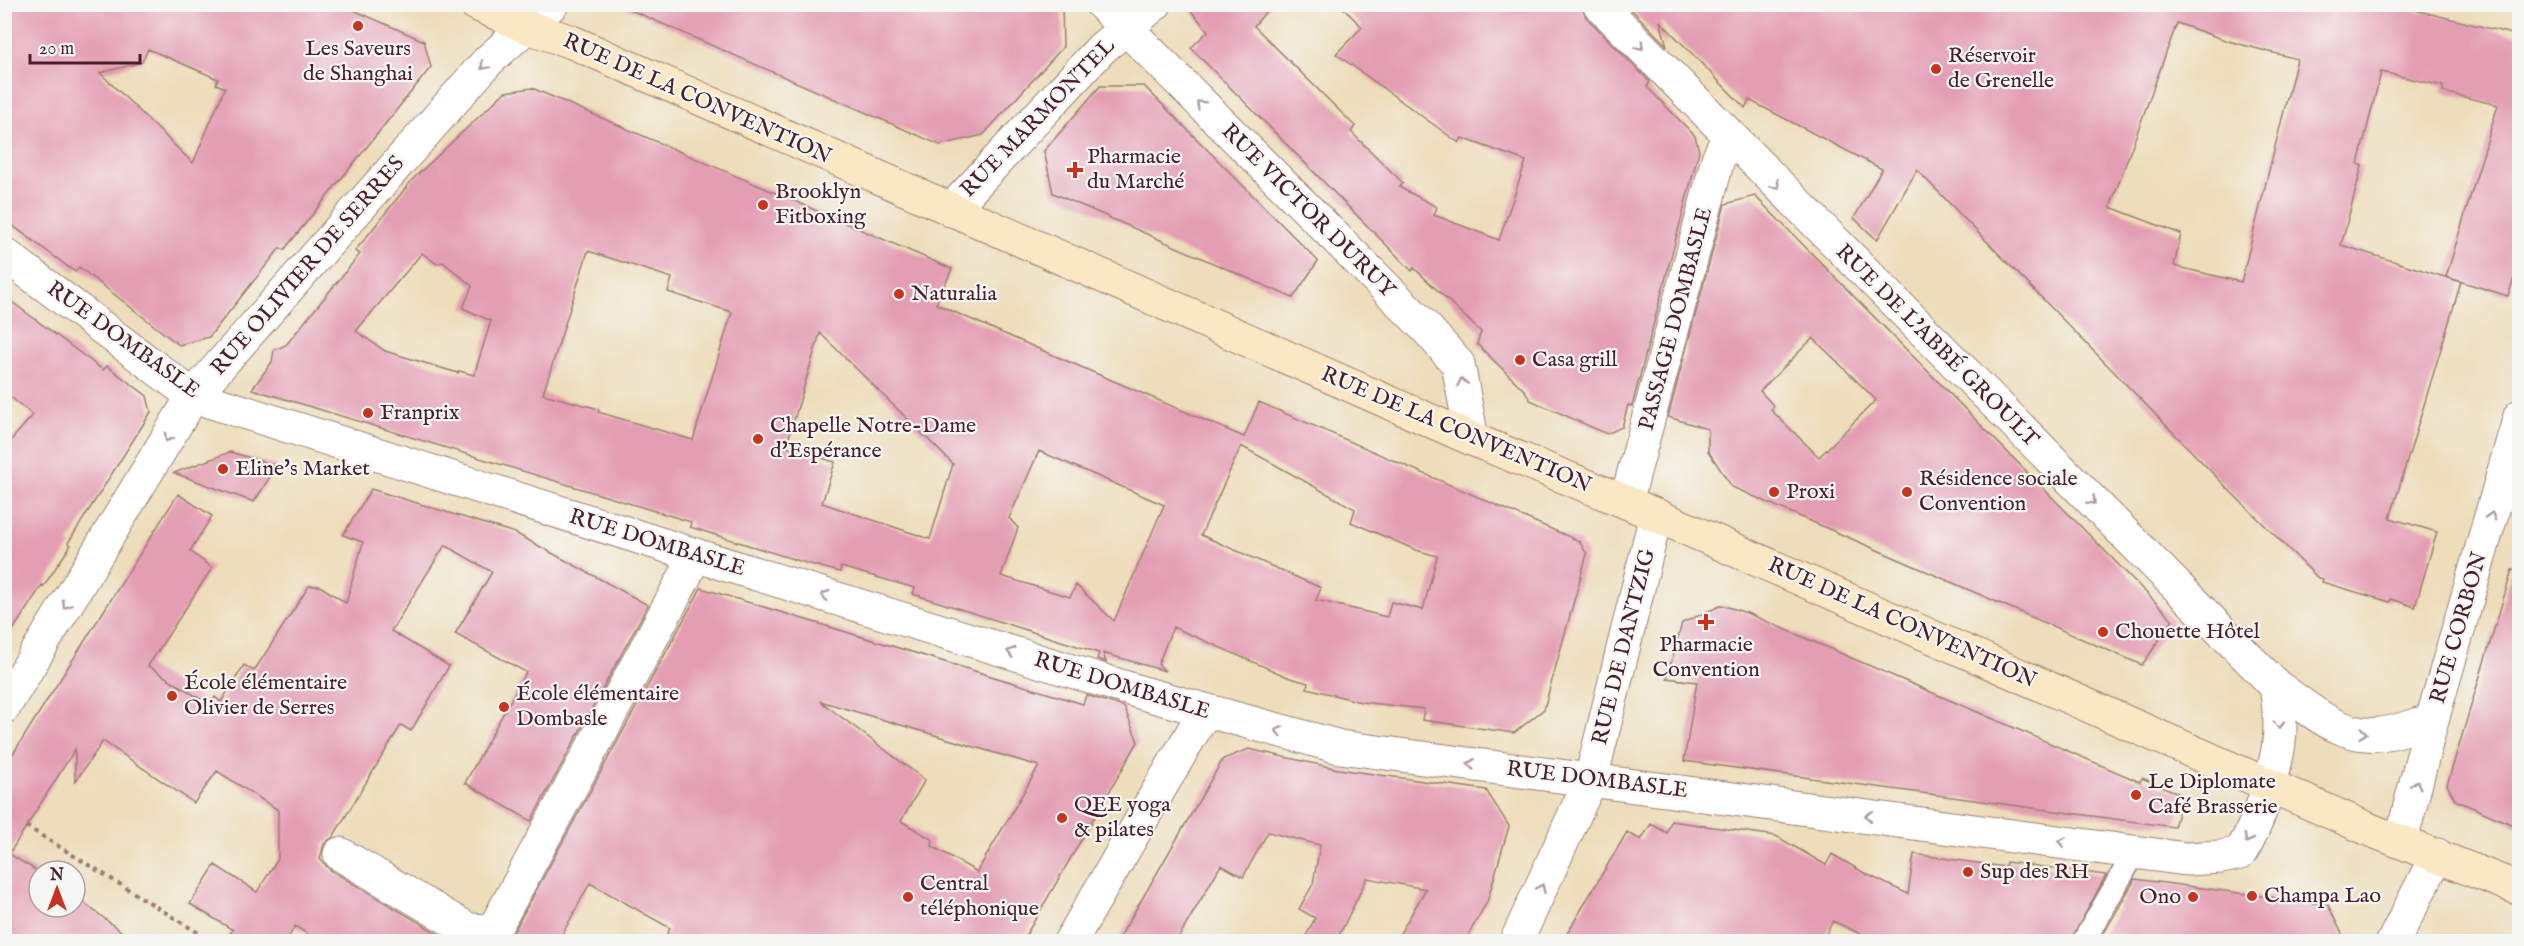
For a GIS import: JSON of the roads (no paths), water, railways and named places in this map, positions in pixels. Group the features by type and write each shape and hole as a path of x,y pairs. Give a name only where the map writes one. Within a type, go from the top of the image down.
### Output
{"main road":[{"name":"RUE DE LA CONVENTION","path":"476,4 527,27 572,42 1473,439 1656,515 2269,785 2520,889"}],"street":[{"name":"RUE OLIVIER DE SERRES","path":"4,707 193,396 488,61 552,4"},
{"name":"RUE VICTOR DURUY","path":"1102,4 1427,329 1458,364 1473,439"},
{"name":"RUE MARMONTEL","path":"951,210 1124,28 1155,4"},
{"name":"RUE DE L'ABBÉ GROULT","path":"1599,4 1728,137 2276,686 2335,726 2356,733 2378,735 2433,720"},
{"name":"PASSAGE DOMBASLE","path":"1626,502 1718,159 1728,137"},
{"name":"RUE DOMBASLE","path":"4,254 193,396 695,555 1205,711 1340,747 2186,859 2221,857 2240,853 2248,841 2269,785"},
{"name":"RUE CORBON","path":"2401,841 2433,720 2520,416"},
{"name":"RUE DE DANTZIG","path":"1516,942 1591,779 1656,515"},
{"path":"340,854 468,930 490,932 504,911 695,555"},
{"path":"2269,785 2280,730 2276,686"},
{"path":"1070,942 1205,711"},
{"path":"2393,942 2436,855"}],"lane":[{"path":"2083,942 2134,852"}],"place":[{"name":"Les Saveurs de Shanghai","path":"358,26"},
{"name":"Réservoir de Grenelle","path":"1936,69"},
{"name":"Pharmacie du Marché","path":"1075,170"},
{"name":"Brooklyn Fitboxing","path":"763,205"},
{"name":"Naturalia","path":"899,294"},
{"name":"Casa grill","path":"1520,360"},
{"name":"Franprix","path":"368,413"},
{"name":"Chapelle Notre-Dame d'Espérance","path":"758,439"},
{"name":"Eline's Market","path":"223,469"},
{"name":"Proxi","path":"1774,492"},
{"name":"Résidence sociale Convention","path":"1907,492"},
{"name":"Pharmacie Convention","path":"1706,622"},
{"name":"Chouette Hôtel","path":"2103,632"},
{"name":"École élémentaire Olivier de Serres","path":"172,696"},
{"name":"École élémentaire Dombasle","path":"504,707"},
{"name":"Le Diplomate Café Brasserie","path":"2136,795"},
{"name":"QEE yoga & pilates","path":"1062,818"},
{"name":"Sup des RH","path":"1968,872"},
{"name":"Champa Lao","path":"2252,896"},
{"name":"Central téléphonique","path":"908,897"},
{"name":"Ono","path":"2193,897"}]}
